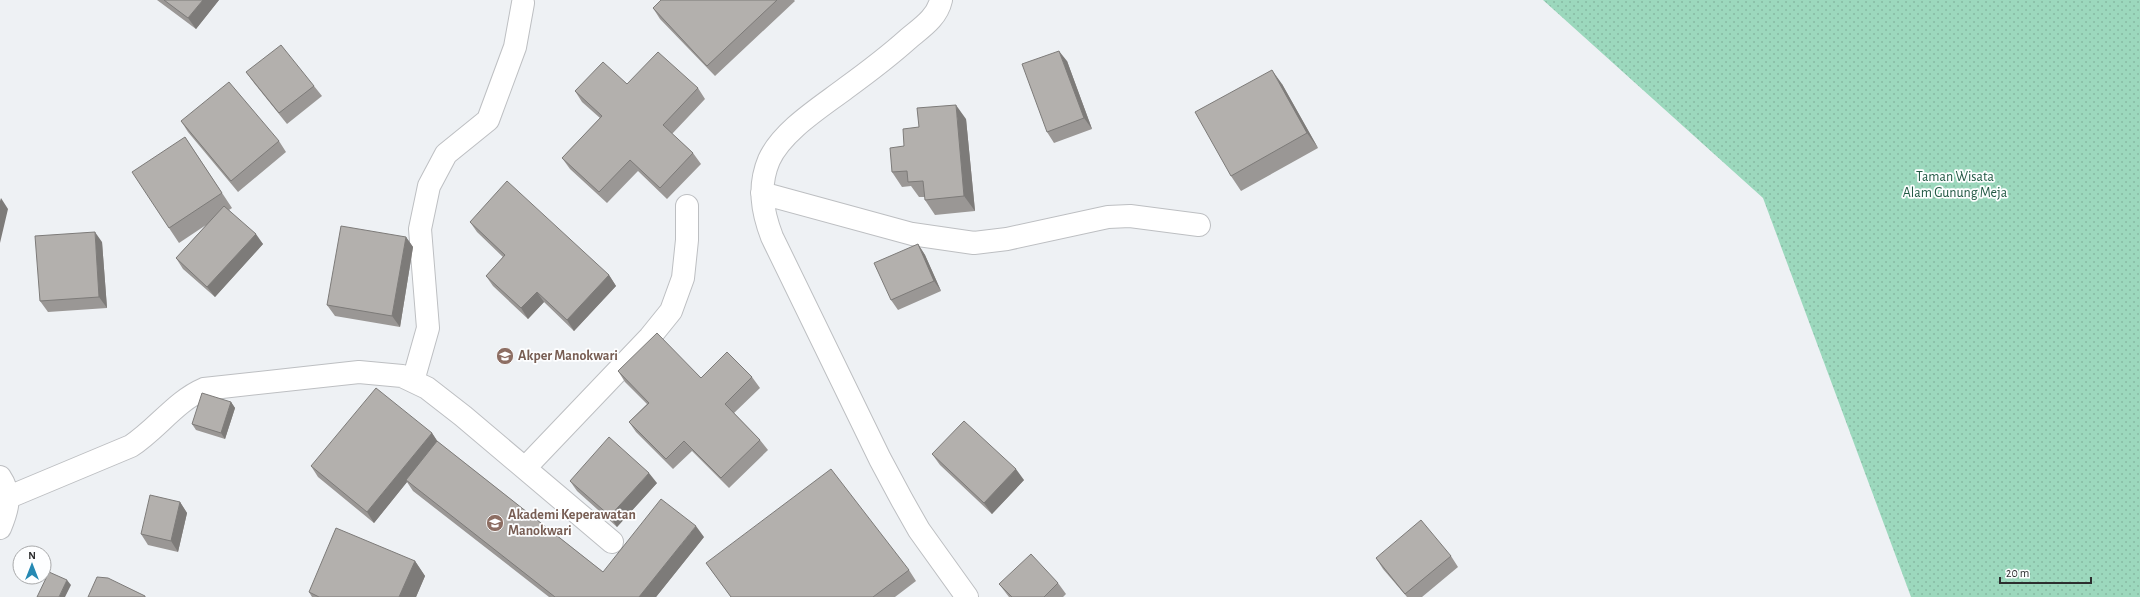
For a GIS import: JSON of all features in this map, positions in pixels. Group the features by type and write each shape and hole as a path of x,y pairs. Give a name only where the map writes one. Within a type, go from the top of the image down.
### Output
{"street":[{"path":"941,0 933,17 926,25 886,59 808,117 778,145 766,168 762,193 766,221 772,237 880,459 919,530 967,597"},
{"path":"413,381 428,328 420,229 429,186 446,154 488,120 515,47 524,3"},
{"path":"762,193 912,234 974,243 1007,239 1108,217 1130,216 1199,225"},
{"path":"526,468 650,337 671,311 683,278 687,240 688,206"},
{"path":"9,496 131,446 147,435 185,400 204,389 359,372 402,376 427,388 526,468 612,542"},
{"path":"0,477 9,496 8,510 0,528"}],"green space":[{"name":"Taman Wisata Alam Gunung Meja","path":"1543,0 2140,0 2140,597 1911,597 1763,198"}],"building":[{"path":"164,0 203,0 188,18"},
{"path":"661,0 777,0 707,66 653,8"},
{"path":"281,45 314,86 279,113 246,72"},
{"path":"1059,51 1084,118 1047,132 1022,64"},
{"path":"658,52 698,88 663,125 693,153 660,188 630,160 599,192 562,158 602,116 575,91 603,62 627,84"},
{"path":"1272,70 1307,133 1231,176 1195,112"},
{"path":"229,82 279,141 231,181 181,121"},
{"path":"956,105 964,196 925,200 923,181 908,182 907,171 892,172 890,148 904,146 903,129 919,127 917,108"},
{"path":"185,137 222,193 169,228 132,172"},
{"path":"507,181 609,275 567,320 537,292 521,308 486,276 505,255 470,222"},
{"path":"224,206 256,234 207,287 176,258"},
{"path":"341,226 406,237 392,316 327,305"},
{"path":"95,232 99,297 40,301 35,236"},
{"path":"918,244 934,281 891,300 874,263"},
{"path":"657,333 701,378 727,352 752,377 725,404 760,440 721,478 684,441 666,459 629,422 649,403 618,371"},
{"path":"376,388 432,433 367,512 311,466"},
{"path":"202,393 231,402 221,433 192,424"},
{"path":"964,421 1016,469 984,503 932,454"},
{"name":"Akademi Keperawatan Manokwari","path":"609,437 649,473 610,516 570,481"},
{"name":"Akademi Keperawatan Manokwari","path":"437,441 603,572 661,499 696,526 639,597 555,597 406,480"},
{"path":"831,469 909,570 873,597 731,597 706,563"},
{"path":"150,495 180,502 171,541 141,534"},
{"path":"1421,520 1451,556 1405,594 1376,558"},
{"path":"336,528 415,561 399,597 319,597 309,592"},
{"path":"1031,554 1058,583 1044,597 1012,597 999,584"},
{"path":"52,573 67,580 59,597 37,597 43,585 52,585"},
{"path":"97,577 108,578 145,597 88,597"}],"place":[{"name":"Akper Manokwari","path":"505,356"},
{"name":"Akademi Keperawatan Manokwari","path":"495,523"}]}
